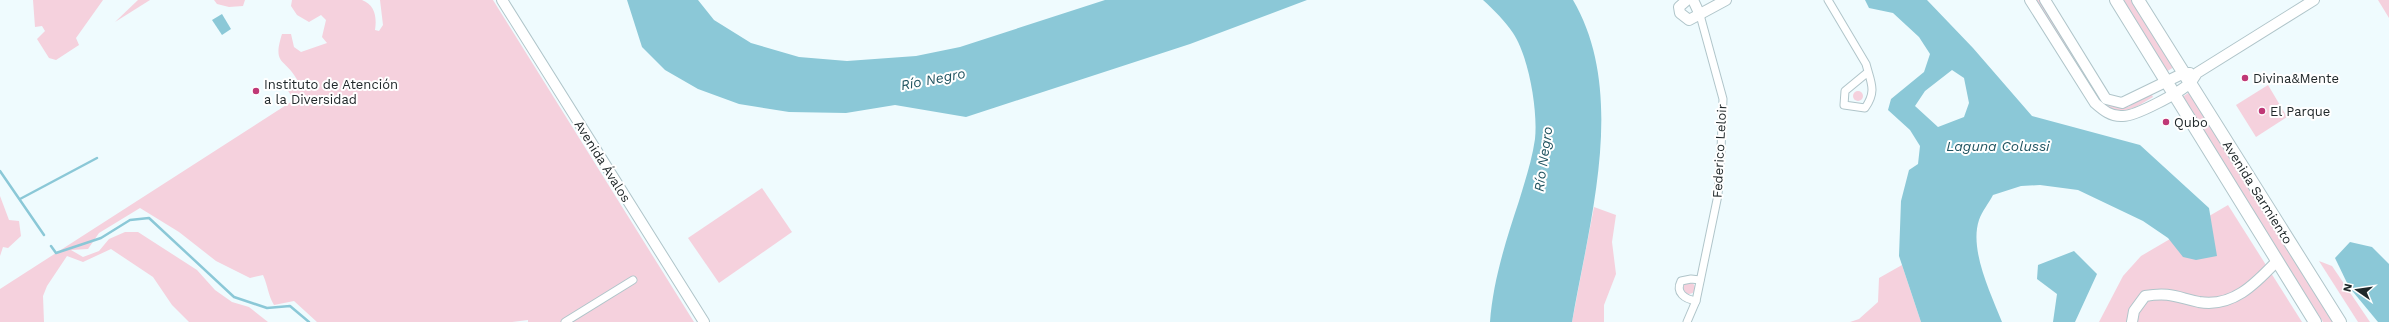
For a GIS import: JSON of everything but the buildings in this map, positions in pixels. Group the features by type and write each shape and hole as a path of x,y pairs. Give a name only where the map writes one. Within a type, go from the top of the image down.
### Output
{"main road":[{"name":"Avenida Sarmiento","path":"2116,0 2167,82 2172,94 2315,322"},
{"name":"Avenida Sarmiento","path":"2138,0 2340,322"}],"street":[{"name":"Avenida Ávalos","path":"502,0 704,322"},
{"path":"1687,0 1679,7 1680,13 1689,20 1726,0"},
{"name":"Federico Leloir","path":"1687,322 1696,301 1718,195 1723,99 1700,15 1693,0"},
{"path":"1828,0 1866,64 1868,72 1872,97 1865,108 1844,105 1845,91 1868,72"},
{"path":"2030,0 2095,103 2106,113 2123,116 2132,114 2172,94 2187,78"},
{"path":"2045,0 2106,99 2122,104 2167,82 2187,78 2197,73 2314,0"},
{"path":"2132,322 2134,311 2145,296 2164,293 2200,302 2218,304 2250,289 2277,261"},
{"path":"1696,301 1683,296 1679,285 1682,281 1691,279 1700,280"},
{"path":"565,322 634,280"}],"shaded area":[{"path":"33,0 103,0 76,38 79,45 56,60 49,58 37,39 45,31 42,26 35,27"},
{"path":"138,0 150,0 115,22"},
{"path":"214,0 245,0 243,6 229,7 217,4"},
{"path":"292,0 362,0 372,8 376,21 375,30 379,31 383,25 380,0 493,0 694,322 528,322 528,320 512,322 317,322 294,301 274,305 270,298 263,275 250,278 216,261 179,232 140,208 99,233 88,249 71,250 83,257 99,251 109,239 125,232 138,232 197,270 215,290 232,302 249,307 268,322 189,322 172,305 153,277 111,249 83,262 67,256 47,286 43,296 44,322 0,322 0,289 294,100 285,86 298,81 279,57 278,51 282,34 291,34 294,47 301,52 327,43 322,37 326,20 321,15 309,22 297,15 291,6"},
{"path":"2036,0 2042,0 2118,107 2128,107 2151,93 2153,97 2133,108 2120,111 2107,108 2100,103"},
{"path":"2120,0 2132,0 2174,67 2166,72"},
{"path":"2378,0 2389,0 2389,18"},
{"name":"El Parque","path":"2268,85 2287,117 2256,137 2236,105"},
{"path":"1856,91 1860,91 1862,92 1862,100 1856,101 1853,98 1853,94"},
{"path":"2191,91 2336,322 2323,322 2181,98"},
{"path":"762,188 792,232 719,283 688,238"},
{"path":"0,196 9,220 19,221 21,236 8,248 3,247 0,256"},
{"path":"2228,205 2302,322 2099,322 2123,276 2141,256"},
{"path":"1594,207 1616,215 1612,242 1616,274 1604,305 1604,322 1572,322"},
{"path":"2319,261 2332,266 2370,322 2358,322"},
{"path":"1902,265 1921,322 1850,322 1859,319 1878,302 1879,278"},
{"path":"1687,282 1691,282 1695,288 1691,294 1687,294 1683,290 1683,286"}],"water":[{"name":"Río Negro","path":"627,0 698,0 714,20 751,43 799,57 847,61 916,56 960,47 1105,0 1307,0 1190,44 966,117 895,105 846,113 789,112 739,104 698,89 665,70 642,47"},
{"name":"Río Negro","path":"1483,0 1573,0 1589,37 1598,76 1601,117 1600,159 1587,243 1572,322 1490,322 1497,276 1530,163 1536,127 1534,99 1531,84 1519,43 1506,24"},
{"name":"Laguna Colussi","path":"1865,0 1927,0 1973,48 2032,116 2140,145 2209,208 2217,256 2196,260 2183,257 2168,238 2143,221 2078,190 2040,185 2021,186 1993,195 1980,217 1977,232 1979,258 1987,285 2002,322 1921,322 1899,256 1901,201 1909,170 1918,164 1920,146 1910,130 1888,110 1891,99 1924,72 1930,54 1919,37 1893,13 1869,8","holes":["1952,70 1964,78 1969,103 1964,117 1938,127 1915,106 1925,91"]},
{"path":"222,14 231,29 222,35 212,20"},
{"path":"2350,242 2372,247 2389,264 2389,322 2378,322 2349,287 2335,258"},
{"path":"2074,251 2097,274 2075,322 2053,322 2057,294 2037,279 2038,265"}],"waterway":[{"path":"20,199 97,158"},
{"path":"0,171 44,235"},
{"path":"51,246 56,253 101,238 130,220 149,218 234,297 267,308 290,306 309,322"}],"place":[{"name":"Divina&Mente","path":"2245,78"},
{"name":"Instituto de Atención a la Diversidad","path":"256,91"},
{"name":"El Parque","path":"2262,111"},
{"name":"Qubo","path":"2166,122"}]}
